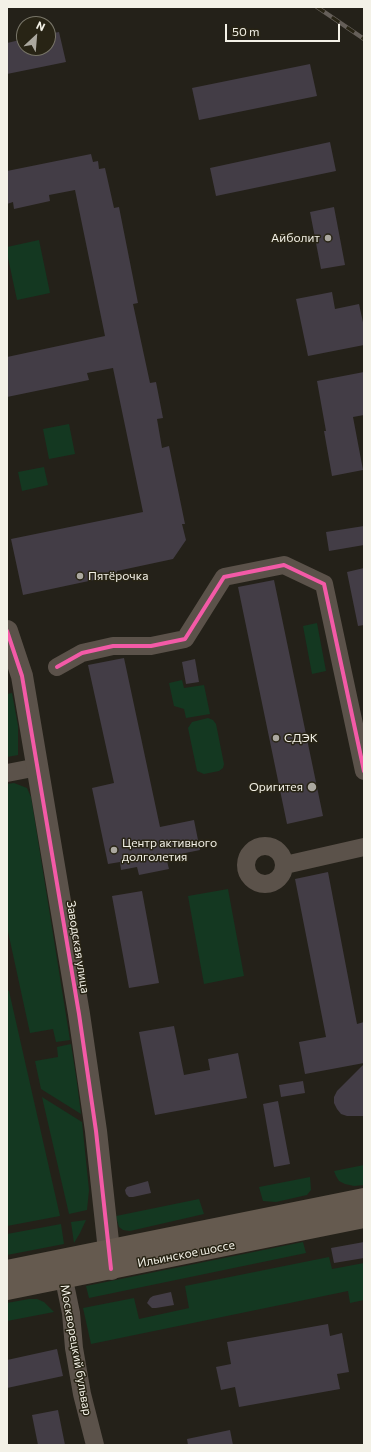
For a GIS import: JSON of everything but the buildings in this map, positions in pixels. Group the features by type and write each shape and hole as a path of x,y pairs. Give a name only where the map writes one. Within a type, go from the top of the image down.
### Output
{"main road":[{"name":"Ильинское шоссе","path":"7,1289 62,1270 110,1260 364,1199"},
{"name":"Ильинское шоссе","path":"110,1260 364,1217"},
{"name":"Ильинское шоссе","path":"7,1271 62,1270"}],"street":[{"path":"57,667 82,653 113,646 151,646 185,638 224,576 284,565 324,584 364,771"},
{"name":"Заводская улица","path":"7,631 22,676 78,1007 96,1131 110,1260"},
{"path":"7,773 38,767"},
{"path":"285,865 364,847"},
{"name":"Москворецкий бульвар","path":"62,1270 71,1313 74,1348 82,1394 95,1445"}],"green space":[{"path":"39,240 50,293 17,300 7,247"},
{"path":"69,424 75,454 49,459 43,429"},
{"path":"44,467 48,485 22,491 18,472"},
{"path":"317,623 326,671 312,674 303,626"},
{"path":"182,680 184,688 204,685 210,714 186,718 184,709 174,706 169,683"},
{"path":"12,693 18,726 18,755 7,757 7,694"},
{"path":"208,718 213,720 216,724 224,764 223,768 219,771 204,774 197,771 188,728 192,722"},
{"path":"14,783 27,788 31,797 70,1040 56,1042 53,1029 30,1033 7,927 7,784"},
{"path":"228,889 244,976 204,984 188,896"},
{"path":"7,990 9,991 60,1216 7,1226"},
{"path":"71,1044 81,1114 41,1089 35,1061 58,1057 57,1047"},
{"path":"42,1097 82,1122 89,1190 87,1210 69,1214"},
{"path":"364,1165 364,1185 354,1186 345,1184 339,1181 334,1171"},
{"path":"310,1177 311,1190 307,1195 276,1202 263,1201 259,1187"},
{"path":"199,1199 204,1214 130,1231 123,1230 119,1227 116,1216"},
{"path":"86,1220 80,1233 74,1243 71,1222"},
{"path":"61,1224 64,1244 7,1255 7,1234"},
{"path":"303,1242 306,1253 89,1298 86,1286"},
{"path":"329,1257 332,1269 364,1263 364,1300 350,1303 348,1291 91,1344 83,1308 134,1298 139,1319 189,1308 185,1286"},
{"path":"37,1299 44,1302 54,1312 7,1321 7,1303"}],"railway":[{"path":"317,7 364,39"}],"cycle path":[{"path":"57,667 82,653 113,646 151,646 185,639 224,577 284,565 324,584 364,771"},
{"path":"7,631 22,676 79,1014 96,1131 111,1269"}],"place":[{"name":"Айболит","path":"328,238"},
{"name":"Пятёрочка","path":"80,576"},
{"name":"СДЭК","path":"276,738"},
{"name":"Оригитея","path":"312,787"},
{"name":"Центр активного долголетия","path":"114,850"}]}
